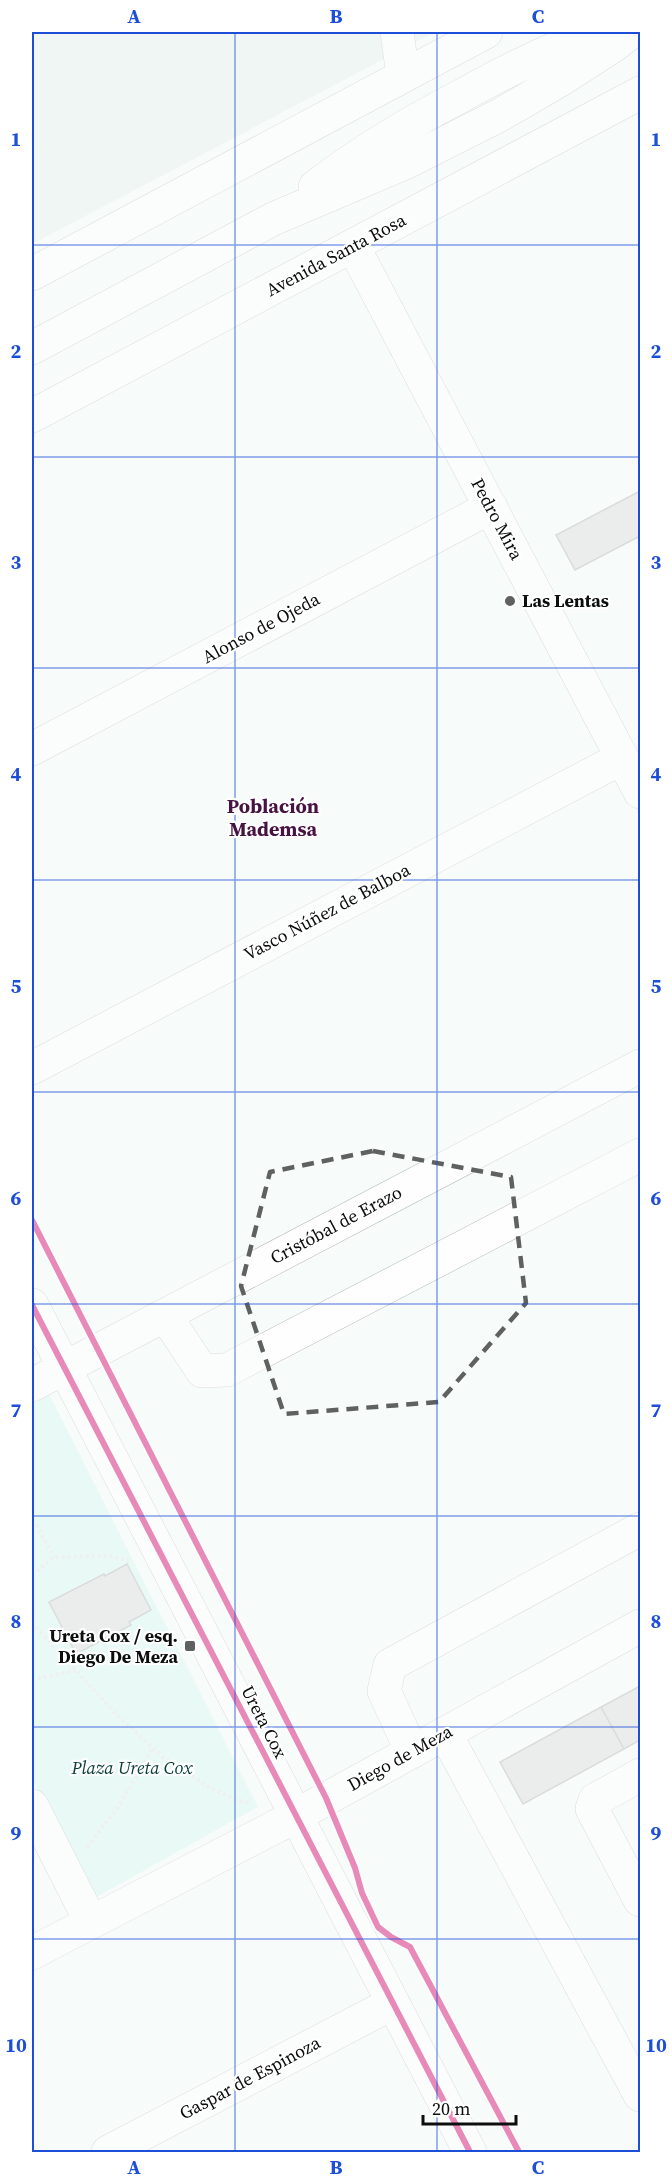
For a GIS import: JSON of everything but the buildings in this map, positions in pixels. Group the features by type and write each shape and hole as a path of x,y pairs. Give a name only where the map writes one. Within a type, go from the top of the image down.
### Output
{"street":[{"path":"397,32 403,76"},
{"path":"32,274 486,32"},
{"path":"273,219 325,179 430,112 528,60 596,32"},
{"path":"32,348 273,219 407,162 500,115 562,79 631,32"},
{"name":"Avenida Santa Rosa","path":"32,416 640,93"},
{"name":"Pedro Mira","path":"353,246 640,792"},
{"name":"Alonso de Ojeda","path":"32,749 491,507"},
{"name":"Vasco Núñez de Balboa","path":"32,1068 622,758"},
{"name":"Cristóbal de Erazo","path":"32,1385 640,1066"},
{"path":"165,1315 202,1371 227,1370 640,1155"},
{"name":"Ureta Cox","path":"32,1305 470,2152"},
{"path":"412,1752 384,1691 390,1665 640,1529"},
{"name":"Diego de Meza","path":"32,1953 296,1815 640,1626"},
{"path":"445,1733 640,2095"},
{"path":"640,1775 595,1800 592,1809 640,1900"},
{"path":"32,1806 91,1922"},
{"name":"Gaspar de Espinoza","path":"108,2152 393,2003"}],"path":[{"path":"32,1520 54,1557"},
{"path":"32,1575 54,1557 109,1556 170,1572"},
{"path":"32,1623 119,1717 163,1757 209,1787 236,1800 296,1815"},
{"path":"32,1680 76,1670"},
{"path":"64,1870 94,1840 119,1806 153,1748"}],"highlighted area":[{"path":"373,1151 511,1177 526,1303 439,1402 284,1414 241,1286 270,1172"}],"shaded area":[{"path":"32,32 435,32 32,244"}],"green space":[{"name":"Plaza Ureta Cox","path":"49,1394 258,1807 93,1899 32,1780 32,1404"}],"cycle path":[{"path":"32,1220 326,1798 355,1868 362,1893 378,1927 410,1947 519,2152"},
{"path":"32,1305 470,2152"}],"place":[{"name":"Las Lentas","path":"510,601"},
{"name":"Ureta Cox / esq. Diego De Meza","path":"190,1646"}],"district":[{"name":"Población Mademsa","path":"273,818"}]}
